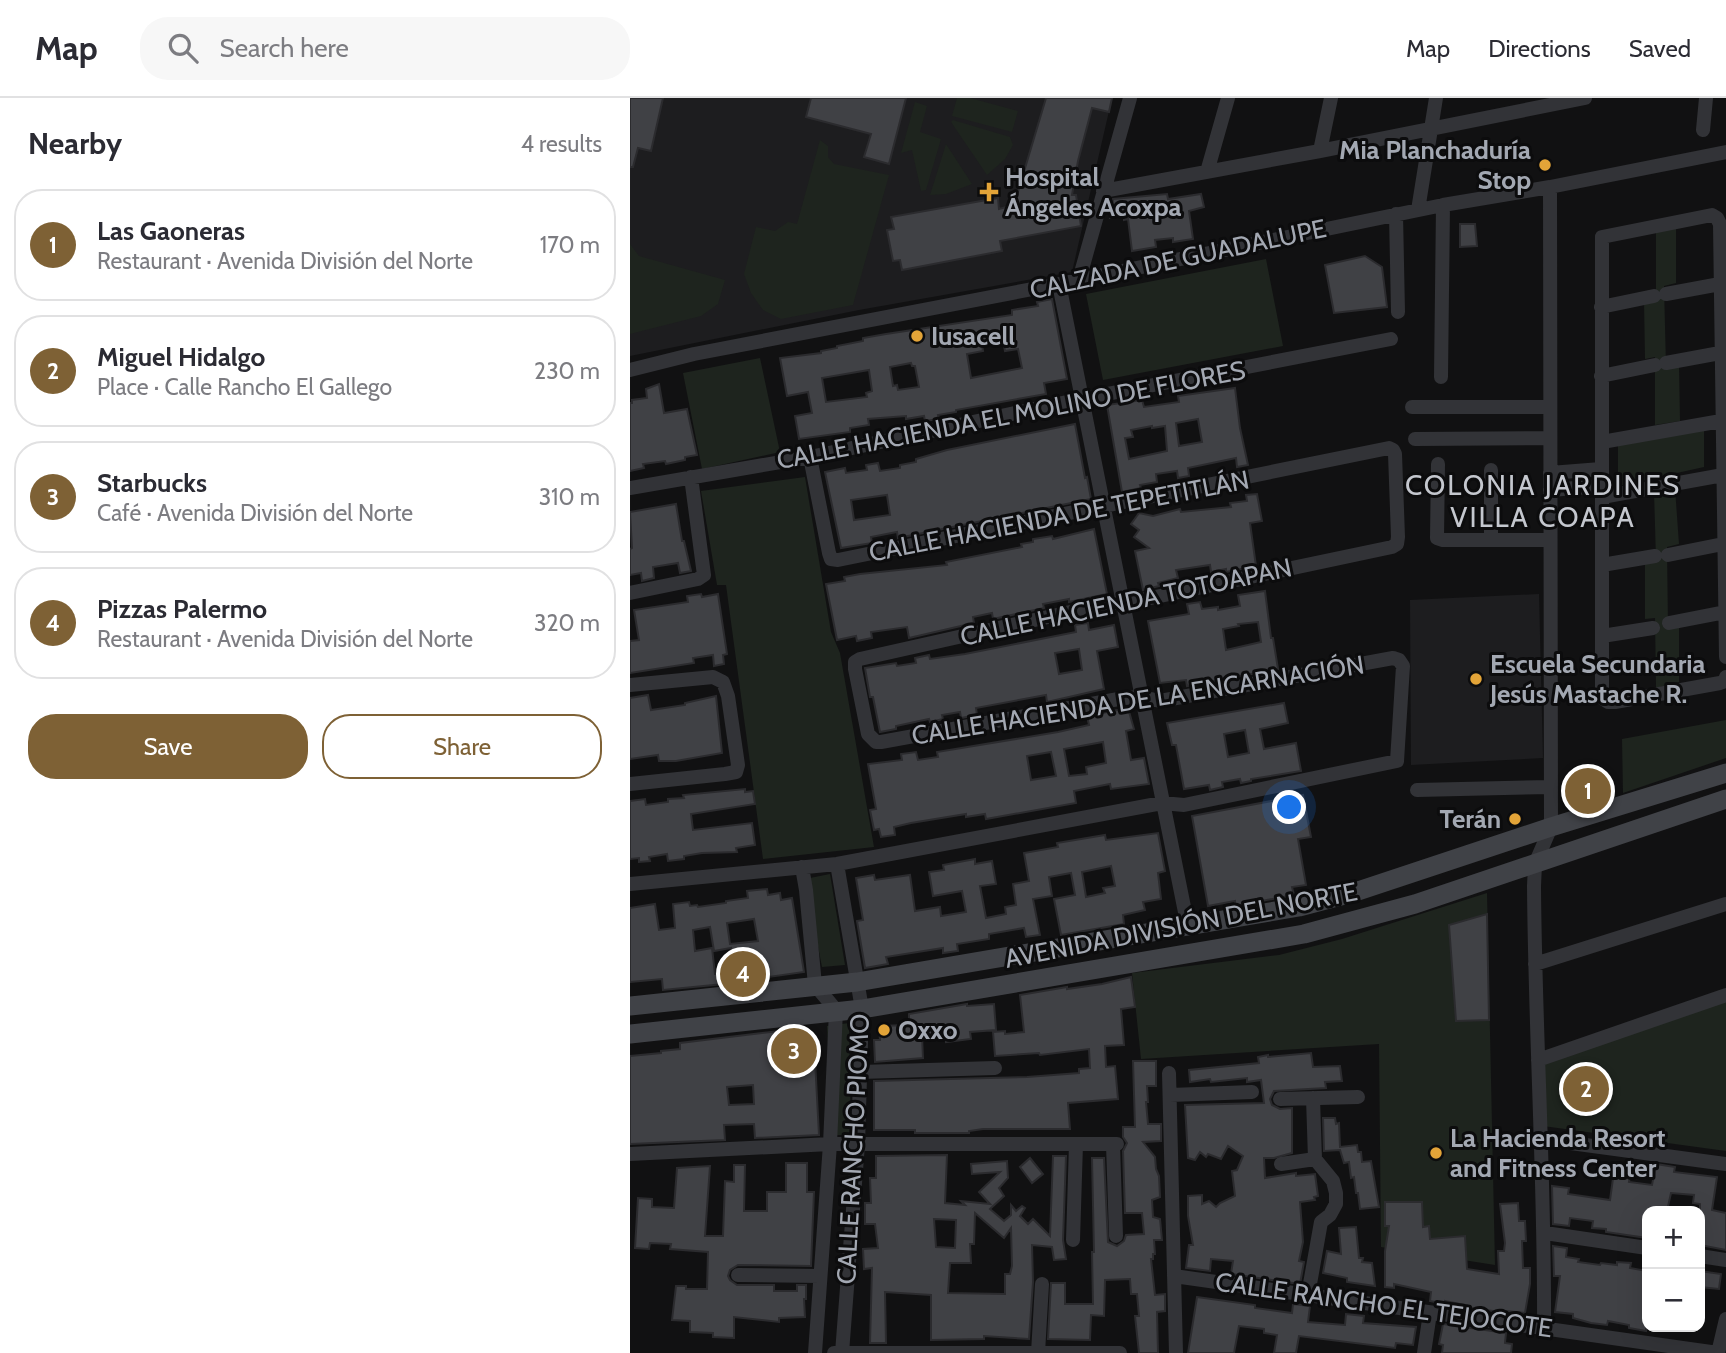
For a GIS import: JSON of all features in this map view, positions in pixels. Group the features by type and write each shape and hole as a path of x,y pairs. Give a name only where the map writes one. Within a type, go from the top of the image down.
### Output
{"main road":[{"name":"AVENIDA DIVISIÓN DEL NORTE","path":"630,1006 857,982 1299,907 1352,893 1726,773"},
{"name":"AVENIDA DIVISIÓN DEL NORTE","path":"630,1034 862,1009 1304,934 1415,904 1726,799"},
{"path":"1299,907 1292,922 1296,929 1304,934"},
{"path":"1272,912 1282,922 1283,931 1279,938"},
{"path":"1021,955 1015,961 1014,970 1025,982"},
{"path":"995,959 1002,964 1006,972 999,986"}],"street":[{"path":"1079,280 1130,98"},
{"path":"1208,172 1228,98"},
{"path":"1320,151 1331,98"},
{"path":"1418,210 1436,98"},
{"path":"1104,191 1431,129 1509,105 1585,98"},
{"path":"1703,130 1706,98"},
{"name":"CALZADA DE GUADALUPE","path":"630,370 694,354 1059,284 1396,214 1726,152"},
{"path":"1544,1327 1545,1233 1535,964 1535,864 1551,827 1550,187"},
{"path":"1441,377 1443,205"},
{"path":"1396,214 1398,312"},
{"path":"1726,657 1720,224 1712,215 1602,237 1602,698 1608,702 1720,683 1726,681 1726,677"},
{"path":"1059,284 1188,927"},
{"path":"1601,307 1720,284"},
{"name":"CALLE HACIENDA EL MOLINO DE FLORES","path":"630,488 810,457 1081,399 1391,339"},
{"path":"1601,376 1720,353"},
{"path":"1412,407 1550,407"},
{"path":"1601,442 1721,421"},
{"path":"1415,439 1550,438"},
{"name":"CALLE HACIENDA DE TEPETITLÁN","path":"810,457 829,553 831,559 838,561 1389,449 1395,454 1398,537 1397,544 1392,547"},
{"path":"1438,464 1437,538 1550,540"},
{"path":"1550,473 1601,469"},
{"path":"1491,470 1491,540"},
{"path":"1550,490 1602,491 1723,475"},
{"path":"630,593 698,579 704,575 691,477"},
{"path":"1602,565 1723,544"},
{"name":"CALLE HACIENDA TOTOAPAN","path":"876,742 868,734 855,668 855,662 860,659 1392,547"},
{"path":"1669,623 1725,612"},
{"path":"1602,636 1653,628"},
{"name":"CALLE HACIENDA DE LA ENCARNACIÓN","path":"876,742 1124,698 1142,697 1160,701 1393,658 1399,660 1403,666 1396,761 1184,805 1162,803"},
{"path":"630,685 713,677 723,682 728,696 738,765 736,772 630,784"},
{"path":"1417,790 1550,787"},
{"path":"630,884 837,864 1162,803"},
{"name":"CALLE RANCHO PIOMO","path":"837,864 862,1009 858,1144 842,1353"},
{"path":"802,867 816,985"},
{"path":"1535,964 1726,904"},
{"name":"CALLE RANCHO PIOMO","path":"815,1353 831,1144 836,1010 816,985"},
{"path":"1538,1060 1726,995"},
{"path":"860,1072 995,1068"},
{"path":"1169,1073 1176,1353"},
{"path":"1170,1095 1252,1093"},
{"path":"1280,1099 1358,1097"},
{"path":"1308,1295 1321,1222 1336,1204 1333,1181 1315,1159 1313,1098"},
{"path":"1541,1139 1726,1164"},
{"path":"630,1154 831,1144 1115,1144 1116,1236"},
{"path":"1073,1240 1076,1144"},
{"path":"1281,1164 1315,1159"},
{"path":"1545,1233 1642,1247"},
{"path":"1705,1257 1726,1260"},
{"path":"738,1275 820,1276"},
{"name":"CALLE RANCHO EL TEJOCOTE","path":"1174,1276 1718,1353"},
{"path":"1038,1353 1042,1284"},
{"path":"1424,1353 1430,1313"},
{"path":"1718,1353 1726,1319"},
{"path":"833,1353 1120,1353"}],"shaded area":[{"path":"630,98 1112,98 1072,272 859,310 630,356"},
{"path":"957,98 970,98 1018,111 1012,132 952,116"},
{"path":"915,102 927,106 920,132 941,139 926,190 921,191 912,150 901,153"},
{"path":"953,120 1010,137 1013,145 1005,159 987,175 951,122"},
{"path":"820,140 828,146 828,157 834,164 889,175 853,305 781,319 763,310 751,293 744,274 756,227 775,231 788,222 797,224"},
{"path":"946,144 972,184 946,194 930,195"},
{"path":"1676,225 1676,283 1664,286 1666,366 1679,364 1680,421 1655,425 1655,357 1645,359 1644,301 1656,299 1656,230"},
{"path":"630,244 639,256 725,280 718,304 701,316 630,334"},
{"path":"1266,259 1283,346 1103,380 1086,294"},
{"path":"760,358 780,452 702,469 683,373"},
{"path":"1704,429 1704,467 1618,486 1618,445"},
{"path":"805,477 831,632 840,653 874,847 763,859 726,585 717,585 701,491"},
{"path":"1675,488 1679,544 1667,547 1668,627 1679,625 1679,682 1656,688 1655,618 1645,619 1645,562 1656,559 1654,492"},
{"name":"Escuela Secundaria Jesús Mastache R.","path":"1539,594 1543,758 1411,765 1410,600"},
{"path":"1726,720 1726,758 1623,793 1622,739"},
{"path":"830,874 845,965 822,967 805,879"},
{"name":"La Hacienda Resort and Fitness Center","path":"1487,893 1495,1265 1381,1247 1379,1044 1141,1059 1132,973 1279,955 1342,939"},
{"path":"1726,999 1726,1151 1543,1126 1545,1063"},
{"path":"849,1023 851,1135 833,1135 827,1026"}],"building":[{"path":"630,98 663,98 651,151 638,148 633,167 630,167"},
{"path":"811,98 906,98 889,164 864,157 871,134 806,117"},
{"path":"1046,98 1112,98 1109,112 1092,108 1078,161 1072,195 1076,195 1081,226 1000,241 1002,251 902,270 900,260 893,261 887,230 894,229 891,217 998,198 999,209 1014,205"},
{"path":"1167,194 1168,199 1201,194 1204,207 1189,211 1193,239 1173,242 1173,238 1155,240 1156,247 1132,251 1128,219 1124,220 1124,215 1110,218 1113,199"},
{"path":"1460,224 1475,224 1477,246 1460,247"},
{"path":"1365,256 1382,267 1387,307 1334,313 1325,265"},
{"path":"1052,299 1067,379 1044,383 1046,394 956,410 938,415 939,419 925,421 924,416 868,419 869,425 850,428 850,432 799,439 795,416 812,413 808,392 787,396 780,358 821,353 837,346 863,341 863,338 1012,315 1012,310 1038,306 1037,302","holes":["1003,341 1005,351 1018,349 1022,368 971,378 967,354 983,351 982,345","911,363 915,366 919,387 898,390 897,385 893,386 890,367","869,370 872,391 866,393 867,397 826,402 822,378"]},
{"path":"659,384 664,413 687,409 697,455 666,464 665,461 643,464 644,468 630,471 630,403 632,400 647,398 646,389"},
{"path":"1235,388 1248,465 1237,467 1236,458 1188,468 1189,476 1178,478 1177,471 1156,474 1157,482 1122,492 1107,405 1142,400 1144,407 1179,402 1178,396","holes":["1198,419 1202,442 1179,446 1176,423","1165,426 1167,451 1129,459 1125,438 1133,437 1131,430"]},
{"path":"1075,424 1091,499 898,538 897,532 871,537 872,543 841,548 825,472 845,468 846,473 867,470 866,465 878,463 880,471 900,468 900,465 947,450","holes":["887,495 890,515 854,520 851,500"]},
{"path":"1257,494 1262,521 1250,523 1256,566 1226,572 1226,569 1211,572 1210,565 1176,570 1178,578 1143,590 1135,551 1149,548 1134,537 1139,530 1131,524 1139,513 1153,516 1180,509 1181,512 1231,507 1230,503 1247,501 1246,495"},
{"path":"676,504 682,541 691,571 680,573 678,563 653,567 654,578 642,581 641,573 630,575 630,512"},
{"path":"1094,529 1107,594 1043,604 1044,608 993,619 992,613 973,617 974,623 909,638 907,627 871,632 872,638 857,641 856,636 837,640 826,584 845,581 844,577 860,574 947,565 946,562 1022,547 1021,544 1033,542 1033,539 1052,536 1053,539"},
{"path":"1265,591 1278,669 1187,686 1186,680 1160,683 1148,621 1189,614 1187,604 1200,602 1202,609 1218,607 1218,610 1240,606 1238,595","holes":["1258,622 1261,642 1226,650 1223,629"]},
{"path":"701,594 702,597 718,594 727,654 723,655 724,664 714,666 713,655 693,658 694,663 630,673 630,641 639,640 634,610 688,602 687,596"},
{"path":"1088,623 1089,630 1114,625 1118,647 1097,651 1104,689 1047,702 1046,695 976,708 977,715 961,718 960,712 942,715 943,719 930,722 929,719 880,732 865,668 916,663 915,658 929,655 930,659 965,654 1076,632 1075,625","holes":["1079,649 1082,670 1059,674 1055,653"]},
{"path":"648,695 651,710 685,705 716,696 722,753 676,761 659,761 658,755 630,759 630,698"},
{"path":"1284,703 1288,723 1260,729 1264,749 1296,743 1301,771 1241,783 1240,779 1222,782 1223,787 1210,790 1209,785 1184,789 1176,745 1172,745 1167,723","holes":["1245,730 1249,753 1228,757 1224,734"]},
{"path":"1128,708 1134,729 1126,731 1131,760 1144,758 1149,784 1111,789 1110,784 1074,791 1076,803 986,819 985,814 966,817 966,814 911,823 894,827 895,835 881,837 879,829 874,830 870,810 876,809 868,764 902,760 901,754 916,752 918,760 938,757 937,752 1058,732 1089,725 1087,716","holes":["1103,742 1106,763 1086,767 1087,774 1069,776 1064,749","1051,752 1056,776 1031,780 1027,756"]},
{"path":"745,789 745,792 753,791 755,804 691,814 693,830 752,823 755,845 736,848 737,852 702,853 668,861 667,854 649,857 650,861 630,859 630,801 645,799 646,805 684,798 683,795"},
{"path":"1303,795 1311,837 1298,839 1306,885 1292,887 1294,895 1240,905 1235,905 1235,901 1208,906 1192,816"},
{"path":"1158,833 1165,871 1158,873 1161,899 1143,902 1145,910 1123,915 1124,924 1061,935 1054,899 1075,895 1071,873 1049,877 1052,896 1033,899 1040,935 1026,937 1024,928 989,934 989,939 957,944 958,951 943,953 943,948 886,957 888,964 865,968 857,921 863,920 856,878 874,875 875,880 910,875 915,911 940,907 941,916 966,912 962,891 933,896 929,872 944,870 943,865 975,859 975,864 992,861 996,884 980,886 986,918 1006,914 1005,907 1016,905 1013,884 1029,881 1024,853 1058,847 1057,843 1105,835 1106,840","holes":["1111,866 1115,886 1103,888 1105,893 1086,897 1082,872"]},
{"path":"767,889 768,895 780,893 781,900 792,898 804,972 769,977 768,972 764,973 760,968 734,973 731,948 714,951 710,927 693,930 695,951 712,948 715,974 733,972 734,983 663,990 662,979 630,982 630,908 655,904 659,930 675,928 673,904 689,902 690,906 698,907 726,903 748,898 747,891","holes":["754,919 758,941 730,944 727,923"]},
{"path":"1487,914 1489,1020 1456,1021 1449,925"},
{"path":"1131,977 1135,1007 1121,1009 1124,1045 1105,1046 1106,1067 1115,1066 1118,1099 1068,1103 1070,1129 983,1129 969,1133 874,1130 874,1081 1027,1077 1079,1073 1079,1069 1090,1068 1089,1049 1040,1055 995,1056 993,1032 1024,1032 1020,995 1102,984"},
{"path":"967,1004 994,1004 996,1030 970,1032 971,1039 946,1042 946,1034 922,1036 923,1058 875,1062 874,1040 880,1040 879,1026 909,1025 909,1014"},
{"path":"779,1031 780,1041 814,1041 819,1135 755,1138 754,1124 724,1125 725,1140 630,1144 630,1056 680,1049 680,1043","holes":["753,1085 754,1104 729,1105 727,1087"]},
{"path":"1311,1053 1313,1067 1340,1066 1342,1081 1325,1082 1326,1088 1274,1091 1270,1099 1272,1105 1280,1109 1292,1108 1292,1153 1264,1158 1265,1178 1296,1173 1296,1176 1315,1174 1318,1196 1314,1197 1315,1200 1300,1202 1303,1242 1299,1261 1304,1262 1300,1284 1231,1274 1233,1261 1211,1259 1210,1271 1186,1268 1189,1245 1193,1245 1188,1196 1202,1195 1202,1204 1209,1201 1216,1207 1235,1196 1232,1171 1237,1170 1243,1156 1228,1146 1221,1159 1208,1154 1206,1157 1200,1152 1195,1160 1188,1158 1185,1105 1264,1103 1261,1080 1247,1082 1247,1078 1211,1082 1210,1079 1190,1082 1189,1070 1259,1063 1258,1057 1268,1055"},
{"path":"1133,1061 1156,1061 1156,1086 1147,1086 1146,1102 1148,1124 1161,1124 1161,1141 1143,1142 1155,1157 1159,1176 1160,1197 1152,1200 1153,1217 1160,1219 1162,1240 1154,1240 1155,1254 1151,1259 1155,1295 1165,1294 1165,1311 1157,1312 1158,1353 1139,1353 1135,1316 1139,1316 1137,1294 1131,1294 1130,1279 1105,1280 1104,1316 1091,1315 1090,1340 1048,1339 1051,1283 1065,1283 1065,1304 1093,1304 1092,1158 1104,1158 1108,1242 1117,1246 1124,1241 1126,1235 1144,1234 1142,1213 1125,1213 1123,1151 1127,1143 1123,1137 1123,1127 1135,1127"},
{"path":"1323,1118 1335,1118 1336,1124 1339,1123 1340,1147 1357,1145 1362,1162 1371,1161 1379,1207 1360,1209 1349,1162 1344,1163 1340,1150 1324,1151"},
{"path":"947,1155 945,1203 965,1205 961,1201 990,1204 979,1192 1000,1172 972,1174 971,1164 1007,1161 1008,1178 999,1188 1004,1196 990,1209 1004,1221 1011,1215 1011,1205 1016,1211 1022,1206 1025,1208 1020,1216 1028,1224 1033,1219 1050,1236 1053,1156 1066,1156 1063,1240 1066,1259 1054,1260 1052,1247 1032,1245 1033,1282 1029,1339 984,1336 984,1339 931,1340 931,1295 885,1292 886,1343 870,1343 872,1268 864,1269 863,1249 878,1248 875,1224 865,1224 865,1203 871,1203 870,1178 876,1178 876,1156","holes":["975,1213 1004,1238 1011,1228 1012,1266 1010,1274 1005,1274 1005,1294 948,1293 950,1263 971,1263 970,1244 974,1244","934,1219 956,1220 955,1248 936,1247"]},
{"path":"1030,1158 1043,1174 1032,1183 1020,1167"},
{"path":"786,1163 807,1163 807,1192 814,1192 811,1266 738,1265 730,1270 728,1276 737,1285 774,1285 774,1291 797,1291 797,1285 806,1285 805,1317 779,1318 779,1322 734,1317 734,1338 713,1337 713,1333 690,1332 690,1321 672,1320 676,1286 707,1289 708,1252 670,1249 671,1244 650,1243 649,1249 635,1248 638,1198 652,1199 652,1207 674,1208 677,1168 710,1166 705,1236 723,1236 725,1181 734,1182 734,1165 745,1165 744,1211 767,1211 767,1192 786,1192"},
{"path":"1615,1164 1632,1166 1629,1182 1652,1185 1656,1164 1675,1167 1674,1172 1717,1177 1712,1210 1726,1213 1726,1250 1705,1246 1705,1206 1693,1203 1694,1195 1671,1193 1668,1206 1642,1206 1642,1237 1592,1228 1593,1221 1570,1218 1569,1226 1553,1224 1552,1186 1569,1188 1568,1194 1610,1200"},
{"path":"1385,1202 1422,1202 1423,1227 1429,1226 1430,1239 1465,1236 1467,1269 1499,1274 1498,1251 1504,1251 1505,1243 1500,1204 1518,1203 1519,1221 1525,1221 1526,1241 1522,1241 1523,1268 1530,1268 1525,1313 1465,1307 1445,1301 1445,1304 1430,1301 1431,1292 1394,1284 1394,1288 1385,1287 1385,1251 1389,1226 1385,1226"},
{"path":"1356,1227 1359,1258 1363,1258 1362,1262 1372,1263 1375,1286 1347,1282 1347,1278 1323,1273 1327,1251 1341,1254 1339,1228"},
{"path":"1553,1246 1567,1248 1566,1257 1579,1259 1578,1262 1600,1265 1631,1263 1630,1268 1642,1270 1642,1330 1608,1321 1607,1325 1591,1323 1573,1318 1573,1314 1555,1312 1560,1276 1554,1276"},
{"path":"1705,1272 1721,1274 1719,1289 1705,1288"},
{"path":"1197,1297 1292,1313 1293,1304 1310,1306 1308,1322 1345,1325 1346,1314 1364,1316 1363,1323 1416,1327 1413,1345 1396,1343 1395,1348 1299,1336 1296,1353 1274,1353 1277,1335 1264,1333 1264,1329 1239,1326 1234,1353 1188,1353"},
{"path":"1443,1324 1506,1333 1505,1343 1512,1344 1511,1353 1442,1353 1443,1345 1439,1344"}],"place":[{"name":"Mia Planchaduría Stop","path":"1545,165"},
{"name":"Hospital Ángeles Acoxpa","path":"989,192"},
{"name":"Iusacell","path":"917,336"},
{"name":"Escuela Secundaria Jesús Mastache R.","path":"1476,679"},
{"name":"Las Gaoneras","path":"1588,791"},
{"name":"Terán","path":"1515,819"},
{"name":"Pizzas Palermo","path":"743,974"},
{"name":"Oxxo","path":"884,1030"},
{"name":"Starbucks","path":"794,1051"},
{"name":"Miguel Hidalgo","path":"1586,1089"},
{"name":"La Hacienda Resort and Fitness Center","path":"1436,1153"}],"district":[{"name":"COLONIA JARDINES VILLA COAPA","path":"1543,501"}]}
